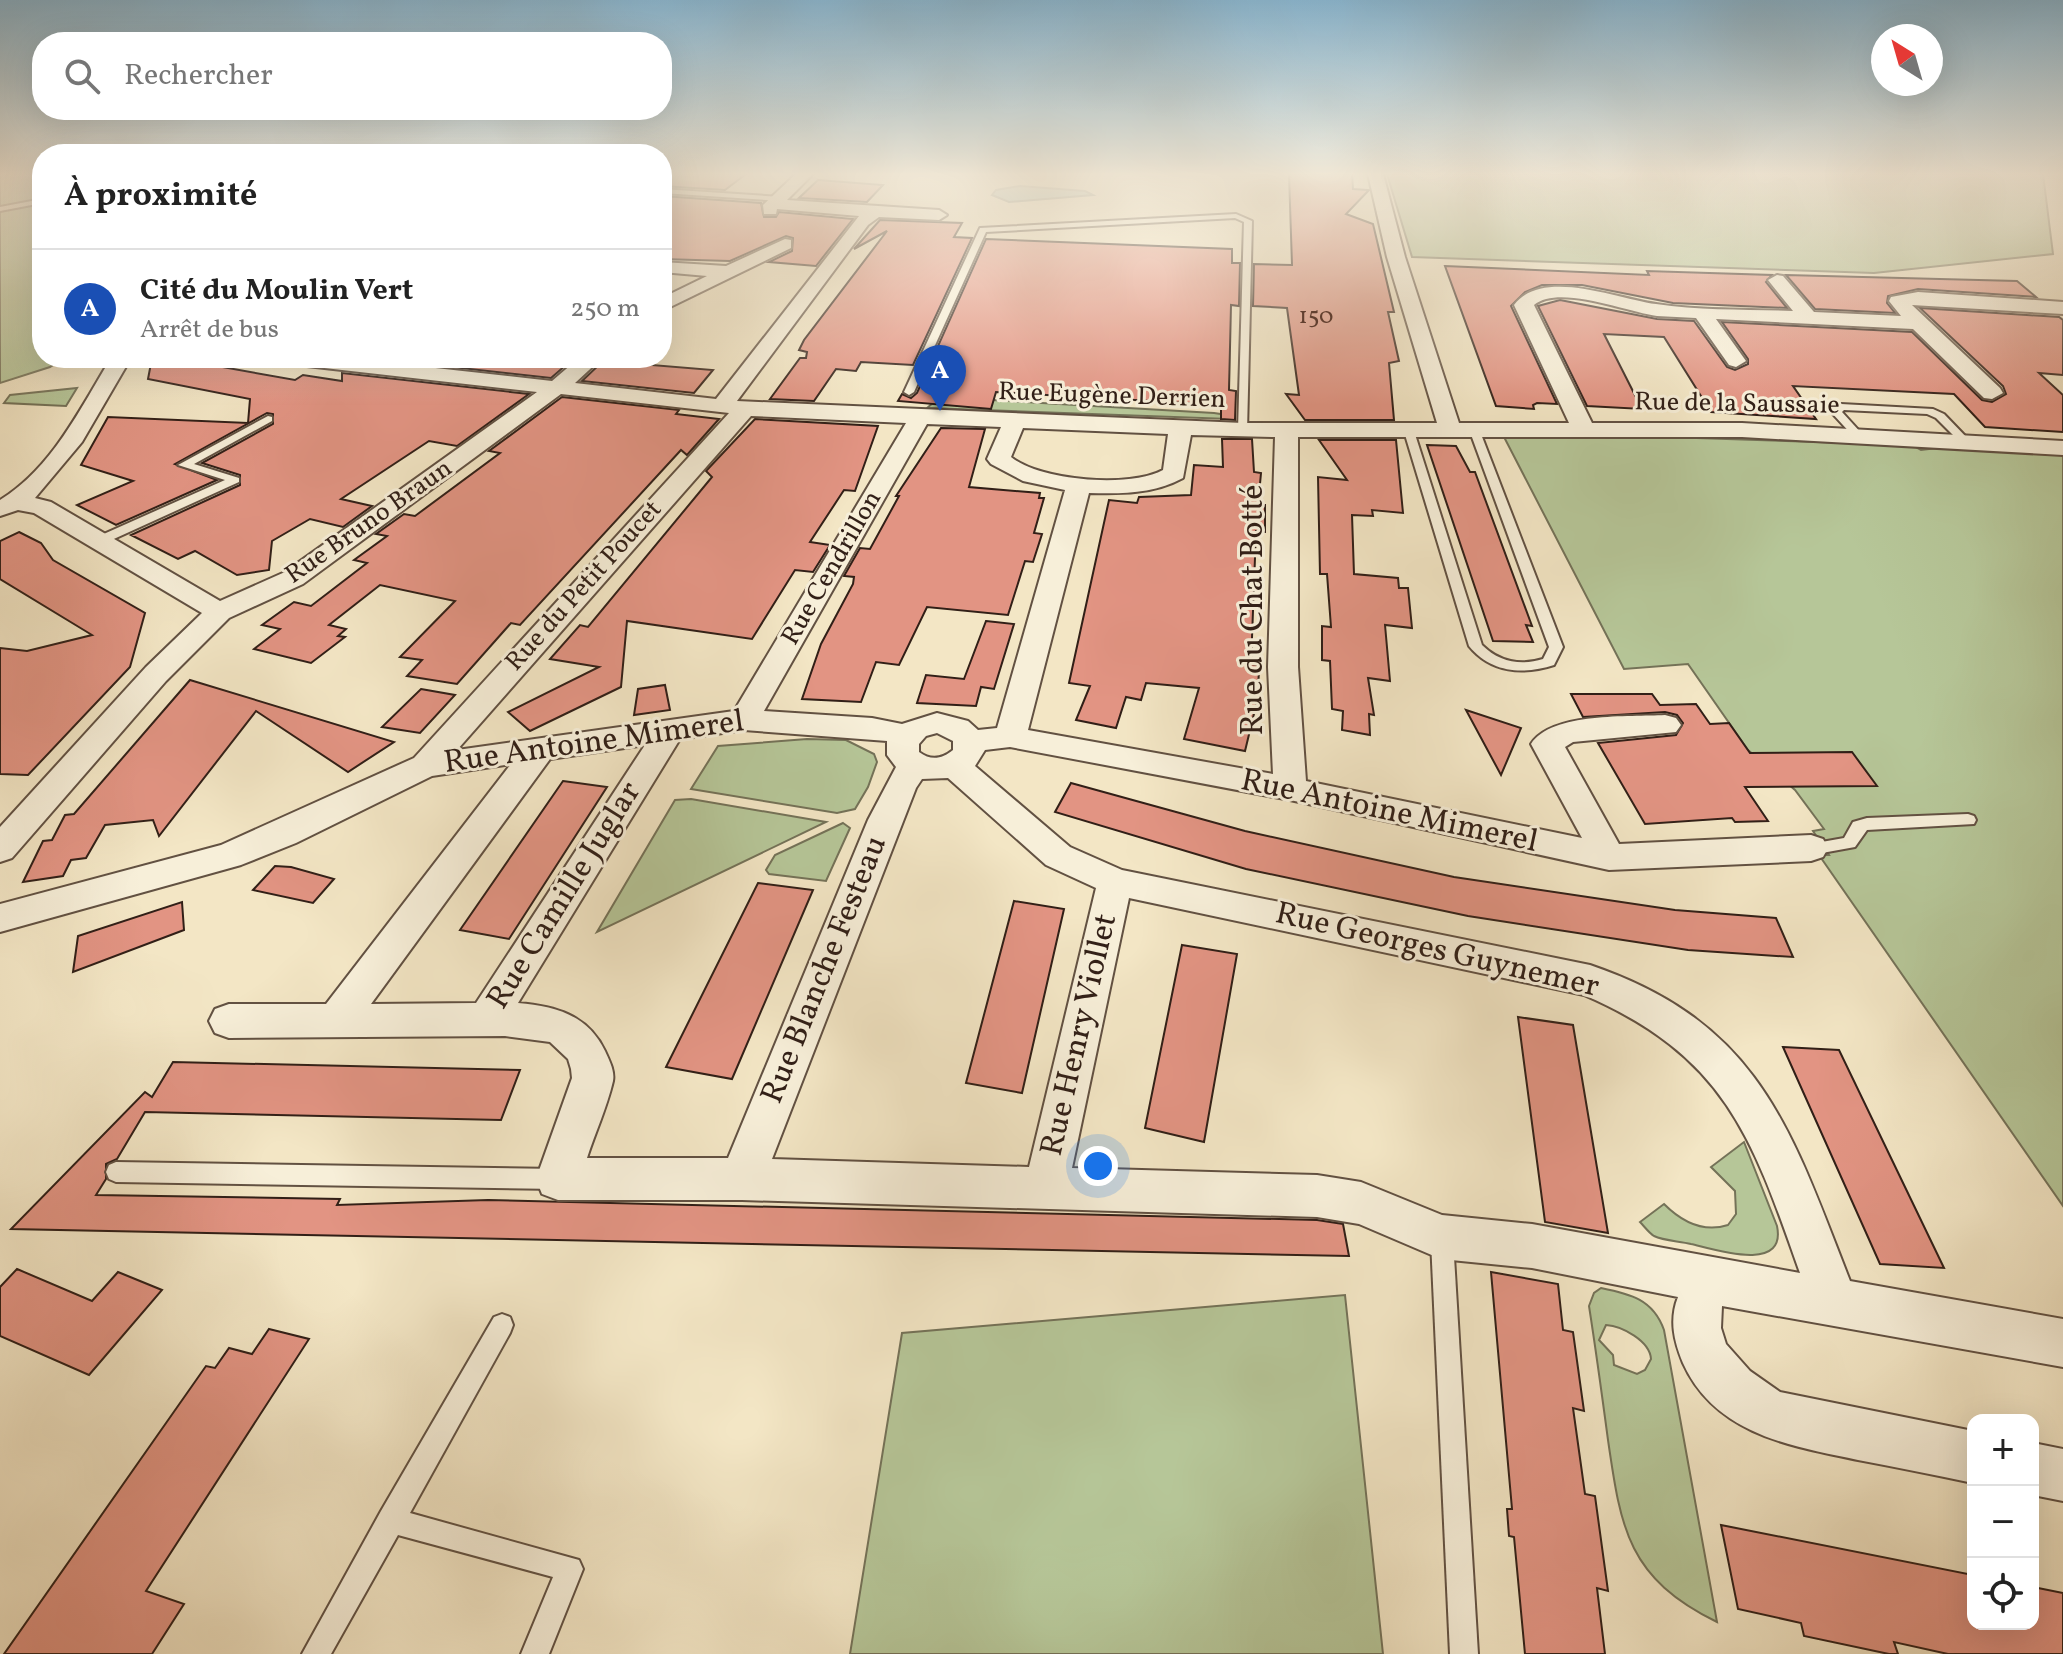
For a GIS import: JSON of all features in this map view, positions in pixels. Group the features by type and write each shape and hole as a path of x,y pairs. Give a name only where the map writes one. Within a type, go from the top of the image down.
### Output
{"street":[{"path":"672,297 770,251"},
{"name":"Rue du Petit Poucet","path":"425,766 734,407 844,251"},
{"path":"1395,251 1449,427"},
{"path":"672,267 728,272"},
{"path":"1777,280 1809,318"},
{"path":"1583,428 1525,301 1548,293 1593,295 1656,310 1918,323"},
{"path":"1992,393 1898,301 1918,298 2063,308"},
{"path":"1702,313 1736,361"},
{"path":"8,506 45,477 115,368"},
{"name":"Rue Eugène Derrien","path":"378,368 734,407 915,404 1015,420 1243,430 1408,428"},
{"name":"Rue Bruno Braun","path":"0,849 156,674 219,612 294,578 580,368"},
{"name":"Rue Cendrillon","path":"744,720 915,404"},
{"path":"1015,420 999,456 1004,465 1031,478 1141,487 1170,478 1177,466 1180,427"},
{"name":"Rue de la Saussaie","path":"1408,428 1583,428 1858,435 2063,448"},
{"name":"Rue du Chat Botté","path":"1287,430 1283,667 1290,789"},
{"path":"1010,737 1079,483"},
{"path":"8,506 42,507 219,612"},
{"name":"Rue Antoine Mimerel","path":"425,766 744,720 872,728 911,751"},
{"path":"948,724 958,728 962,753 934,770 911,751 926,725 948,724"},
{"path":"1609,857 1547,744 1566,732 1665,725"},
{"name":"Rue Camille Juglar","path":"486,1020 670,731"},
{"name":"Rue Antoine Mimerel","path":"962,753 1010,737 1290,789 1609,857 1817,848"},
{"name":"Rue Blanche Festeau","path":"742,1179 901,784 911,751"},
{"path":"336,1021 538,752"},
{"name":"Rue Georges Guynemer","path":"962,753 1058,856 1115,882 1590,981 1634,999 1677,1025 1718,1059 1747,1095 1762,1120 1835,1303"},
{"path":"0,918 229,856 284,834 425,766"},
{"name":"Rue Henry Viollet","path":"1046,1188 1115,882"},
{"path":"229,1021 486,1020 553,1024 572,1034 591,1061 593,1078 558,1179 742,1179 1317,1196 1361,1203 1441,1237 1532,1246 2063,1343"},
{"path":"1709,1280 1698,1308 1700,1345 1724,1381 1756,1409 1778,1418 1967,1456"},
{"path":"2039,1470 2063,1475"}],"lane":[{"path":"915,404 975,251"},
{"path":"1243,430 1247,251"},
{"path":"1858,435 1836,412 1841,407 1929,411 1940,416 1965,441"},
{"path":"101,540 235,480 184,465 268,419"},
{"path":"1408,428 1476,646 1499,663 1521,668 1538,667 1549,662 1556,647 1474,429"},
{"path":"1817,848 1849,843 1859,826 1867,824 1968,820"},
{"path":"116,1172 558,1179"},
{"path":"1441,1237 1464,1654"},
{"path":"316,1654 502,1325"},
{"path":"390,1520 570,1569 535,1654"}],"green space":[{"path":"0,251 32,251 32,368 47,368 0,383"},
{"path":"1410,251 2053,251 2053,254 1874,273 1412,257"},
{"path":"77,388 66,406 4,403 10,395"},
{"path":"940,397 1214,413 1227,415 1229,419 927,408"},
{"path":"1504,437 1666,437 1912,445 1921,450 1962,445 2063,455 2063,1206 1819,855 1829,855 1813,831 1824,829 1795,790 1748,750 1688,664 1624,669"},
{"path":"807,739 846,740 874,754 877,762 868,787 855,809 837,813 691,789 718,746"},
{"path":"691,799 826,822 597,932 675,800"},
{"path":"843,823 850,828 826,881 769,874 766,870 775,855"},
{"path":"1744,1142 1777,1226 1777,1241 1771,1250 1746,1255 1662,1239 1652,1235 1640,1222 1664,1204 1678,1216 1702,1227 1728,1225 1736,1214 1735,1191 1711,1167"},
{"path":"1601,1288 1639,1300 1654,1311 1664,1330 1717,1622 1664,1588 1647,1569 1625,1526 1613,1472 1589,1306 1594,1293","holes":["1606,1325 1627,1331 1646,1346 1651,1359 1645,1370 1637,1374 1614,1365 1613,1355 1599,1340"]},
{"path":"1345,1295 1383,1654 850,1654 902,1333"}],"building":[{"path":"672,251 752,251 730,261 672,259"},
{"path":"792,251 828,251 816,266 769,262"},
{"path":"872,251 966,251 913,365 861,362 856,371 836,369 814,401 770,399 800,358 806,358 807,352 799,350"},
{"path":"981,251 1232,251 1232,263 1240,263 1239,306 1231,305 1229,390 1236,391 1235,420 1221,419 1221,405 996,392 991,409 898,401 902,394 911,398 917,393"},
{"path":"1292,251 1379,251 1394,312 1388,312 1399,361 1389,363 1394,420 1305,420 1286,394 1299,395 1287,308 1253,306 1254,264 1292,265"},
{"path":"1445,266 1649,275 1647,271 1772,275 1766,282 1787,308 1673,303 1582,285 1542,285 1525,292 1511,306 1557,404 1537,403 1533,405 1534,409 1496,406"},
{"path":"1786,275 2017,281 2036,297 1918,289 1888,296 1887,303 1895,313 1815,309"},
{"path":"1560,300 1657,319 1694,321 1727,367 1735,370 1748,364 1748,359 1722,322 1912,332 1982,400 1992,402 2006,394 2003,386 1920,308 2059,317 2063,320 2063,375 2039,373 2063,395 2063,432 1985,427 1954,394 1793,386 1816,419 1711,412 1664,337 1604,334 1642,409 1587,406 1538,306"},
{"path":"672,367 713,370 694,393 582,381 596,368"},
{"path":"150,368 228,368 295,380 303,375 342,381 342,373 529,394 457,446 429,441 341,499 372,506 343,527 310,519 272,541 269,570 237,575 195,551 178,559 131,535 240,485 240,475 202,463 273,424 273,414 267,413 175,464 217,480 116,525 77,505 133,481 81,465 108,417 248,423 250,399 148,379"},
{"path":"462,368 562,368 551,378"},
{"path":"562,397 679,410 676,414 719,419 687,455 681,450 520,625 511,623 457,684 407,676 422,660 400,657 455,601 380,585 329,625 346,629 338,636 345,637 311,663 254,649 280,629 262,625 294,602 311,606 367,563 354,560 387,536 376,534 404,514 415,516 500,453 489,451"},
{"path":"755,419 878,426 855,491 844,490 810,542 830,545 813,572 795,570 752,639 627,621 621,687 530,731 508,712 599,667 550,659 580,625 588,627 712,477 706,471"},
{"path":"941,428 985,429 969,487 1040,493 1039,498 1044,498 1034,533 1042,534 1033,562 1025,561 1008,615 927,607 899,665 876,662 861,702 802,699 821,644 853,584 854,577 844,576 860,548 870,549 899,496 896,496"},
{"path":"1222,439 1252,439 1254,472 1261,473 1258,505 1265,505 1265,532 1256,531 1251,664 1259,665 1258,697 1245,751 1184,739 1199,688 1146,683 1141,700 1126,697 1116,728 1076,720 1090,686 1069,683 1109,500 1137,503 1139,497 1191,495 1194,465 1223,467"},
{"path":"1319,440 1396,440 1403,513 1372,510 1373,516 1352,515 1354,574 1398,578 1399,588 1408,588 1412,628 1385,625 1390,681 1368,678 1374,715 1369,714 1370,735 1342,730 1343,711 1332,709 1330,661 1322,660 1322,626 1331,627 1327,574 1320,574 1318,477 1347,480"},
{"path":"1427,445 1456,446 1470,472 1475,472 1532,626 1526,625 1533,642 1493,641"},
{"path":"19,532 41,543 53,560 145,613 130,667 28,775 0,774 0,648 27,651 92,635 0,579 0,541"},
{"path":"986,621 1014,624 994,689 981,687 976,706 917,703 926,675 964,679"},
{"path":"190,680 394,742 348,772 256,711 159,836 153,820 105,825 86,858 71,860 63,876 23,882 43,841 52,840 65,815 74,814"},
{"path":"665,685 670,710 634,715 638,689"},
{"path":"421,689 455,695 420,733 382,727"},
{"path":"1571,694 1652,694 1660,705 1696,704 1710,724 1729,723 1750,753 1852,752 1877,786 1745,787 1768,821 1735,822 1732,818 1645,824 1598,743 1676,735 1683,723 1677,715 1665,712 1583,717"},
{"path":"1466,710 1521,728 1501,775"},
{"path":"563,781 607,787 509,939 460,930"},
{"path":"1071,783 1245,831 1454,877 1675,910 1776,918 1793,957 1688,950 1468,916 1246,869 1055,812"},
{"path":"275,866 291,867 334,879 313,903 253,890"},
{"path":"758,883 813,890 732,1079 666,1067"},
{"path":"1014,901 1064,909 1022,1093 966,1083"},
{"path":"182,902 184,930 73,972 78,936"},
{"path":"1182,945 1237,954 1204,1142 1145,1128"},
{"path":"1518,1017 1573,1025 1608,1233 1545,1222"},
{"path":"1783,1047 1839,1050 1944,1268 1880,1264"},
{"path":"173,1062 520,1070 501,1120 145,1112 117,1159 106,1164 106,1179 96,1195 340,1199 337,1205 488,1200 1317,1220 1343,1224 1349,1256 11,1229 145,1092 152,1097"},
{"path":"17,1269 92,1301 118,1272 162,1290 89,1375 0,1336 0,1287"},
{"path":"1491,1272 1558,1284 1563,1330 1573,1332 1584,1411 1573,1408 1585,1494 1595,1496 1608,1591 1597,1588 1605,1654 1525,1654 1514,1537 1509,1536 1507,1509 1512,1509"},
{"path":"269,1329 309,1339 146,1591 184,1604 152,1654 4,1654 206,1366 215,1368 229,1348 252,1354"},
{"path":"1721,1525 1967,1574 1967,1630 2039,1630 2039,1588 2063,1593 2063,1654 1948,1654 1894,1642 1898,1654 1889,1654 1804,1636 1801,1623 1738,1609"}],"place":[{"name":"Cité du Moulin Vert","path":"940,411"}]}
